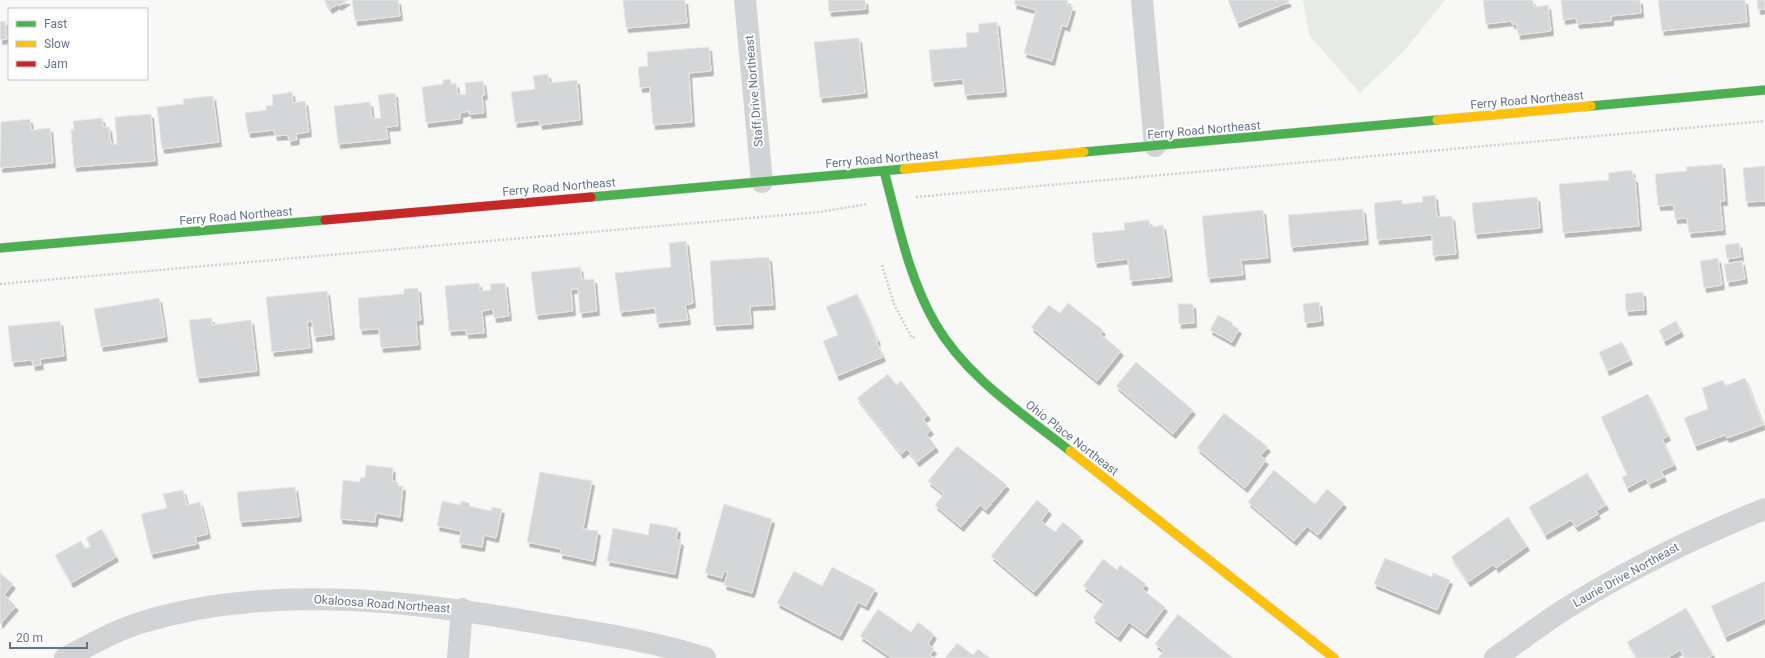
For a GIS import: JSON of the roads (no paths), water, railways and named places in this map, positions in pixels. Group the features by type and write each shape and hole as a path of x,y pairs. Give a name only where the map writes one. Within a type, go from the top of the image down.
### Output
{"street":[{"name":"Staff Drive Northeast","path":"745,0 762,182"},
{"path":"1142,0 1155,146"},
{"name":"Ferry Road Northeast","path":"0,248 762,182 1765,90"},
{"name":"Ohio Place Northeast","path":"884,171 908,260 921,293 935,323 964,362 993,390 1334,658"},
{"name":"Laurie Drive Northeast","path":"1495,658 1569,607 1645,563 1708,532 1765,509"},
{"name":"Okaloosa Road Northeast","path":"65,658 141,623 188,611 286,600 357,600 462,609 606,635 680,650 705,658"},
{"path":"458,658 462,609"}]}
